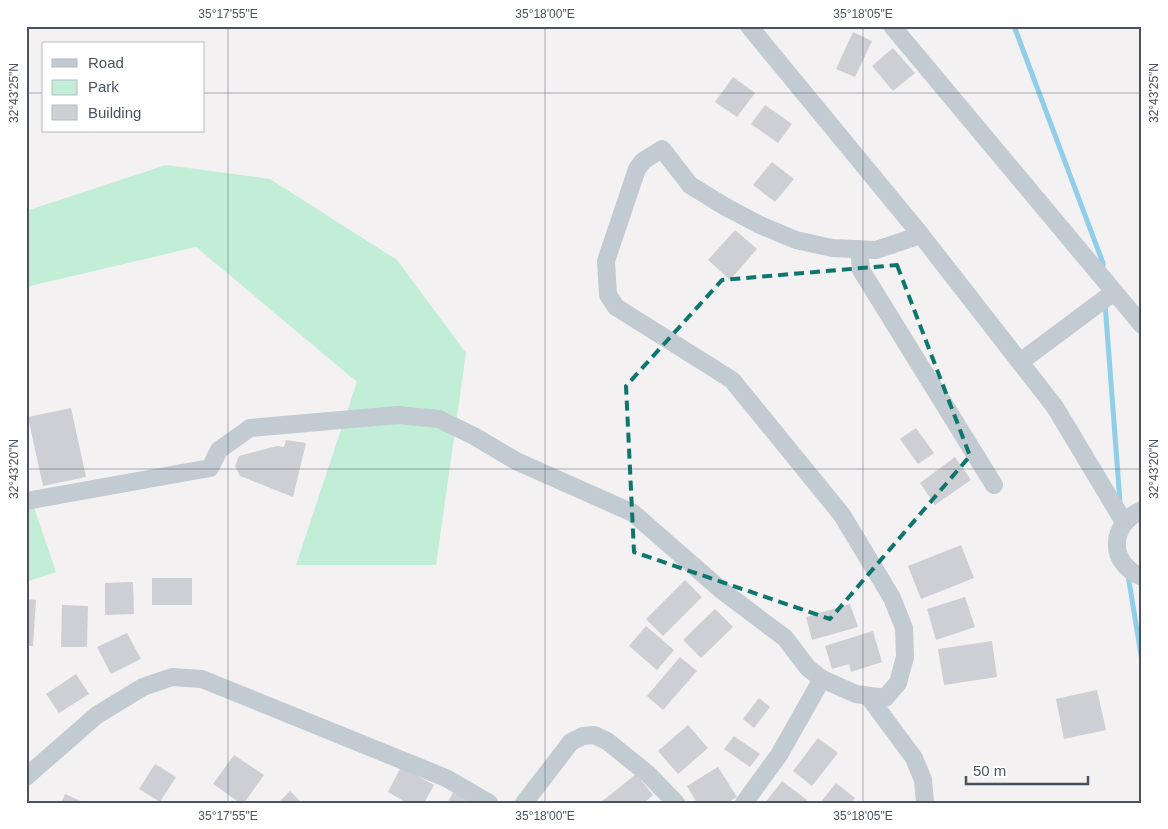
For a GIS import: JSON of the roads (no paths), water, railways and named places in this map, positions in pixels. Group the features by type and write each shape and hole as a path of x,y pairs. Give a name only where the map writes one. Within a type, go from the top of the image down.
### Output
{"street":[{"path":"749,26 921,235 1055,406 1124,522"},
{"path":"892,26 1142,326"},
{"path":"26,501 210,468 218,450 250,428 398,415 439,419 474,436 516,462 633,514 720,589 786,638 808,668 822,679 856,694 885,698 898,683 905,658 904,628 892,598 842,515 732,380 616,307 608,295 606,261 637,170 643,160 662,149 690,185 760,225 796,240 832,248 876,250 921,235"},
{"path":"859,249 861,270 994,485"},
{"path":"1020,362 1114,292"},
{"path":"1142,510 1131,515 1124,522 1118,534 1116,548 1121,560 1129,571 1142,577"},
{"path":"26,777 97,715 142,687 172,677 202,679 446,778 489,803"},
{"path":"744,803 779,755 822,679"},
{"path":"868,696 914,758 923,780 926,803"},
{"path":"524,803 571,742 583,736 594,735 607,741 648,774 676,803"}],"waterway":[{"path":"1014,26 1103,263 1103,270"},
{"path":"1105,303 1120,502"},
{"path":"1128,575 1142,661"}]}
